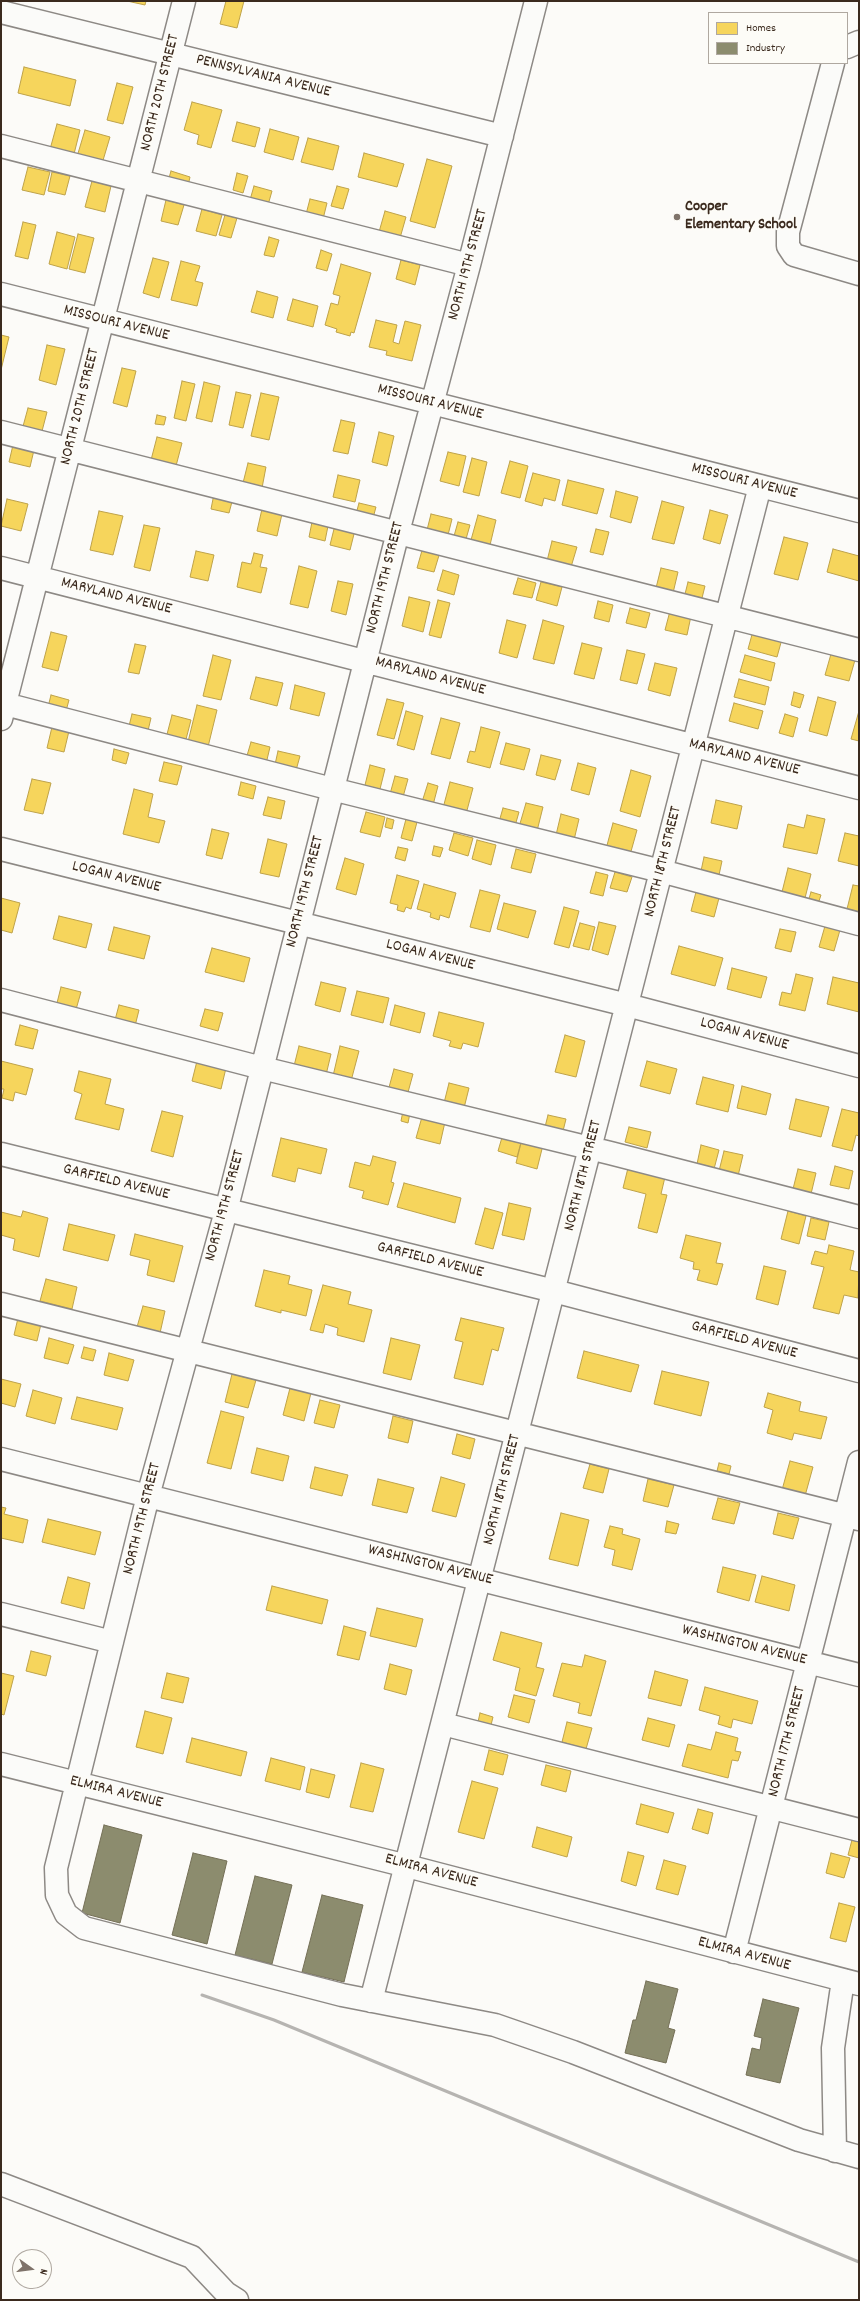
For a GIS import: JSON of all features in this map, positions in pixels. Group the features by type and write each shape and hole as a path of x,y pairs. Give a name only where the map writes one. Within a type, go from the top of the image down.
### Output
{"street":[{"name":"NORTH 20TH STREET","path":"2,709 38,578 184,1"},
{"name":"NORTH 19TH STREET","path":"536,1 469,265 430,404 226,1210 148,1496 55,1876 56,1895 61,1907 76,1924 84,1928 322,1990 371,2001 485,2022 512,2030 799,2140 859,2157"},
{"name":"PENNSYLVANIA AVENUE","path":"1,12 502,136"},
{"path":"848,47 859,42"},
{"path":"833,64 788,232 788,246 794,255 859,274"},
{"path":"1,146 469,265"},
{"name":"MISSOURI AVENUE","path":"1,294 430,404 859,511"},
{"path":"1,432 70,451 398,532 859,650"},
{"name":"NORTH 18TH STREET","path":"371,2001 407,1866 760,486"},
{"name":"MARYLAND AVENUE","path":"1,568 365,660 859,788"},
{"path":"2,709 661,871 859,924"},
{"name":"LOGAN AVENUE","path":"1,849 298,924 627,1004 859,1066"},
{"path":"1,1000 262,1068 590,1148 859,1217"},
{"name":"GARFIELD AVENUE","path":"1,1154 554,1291 859,1371"},
{"path":"1,1304 187,1352 852,1517"},
{"name":"WASHINGTON AVENUE","path":"1,1459 859,1676"},
{"name":"NORTH 17TH STREET","path":"734,1952 808,1662 852,1517 859,1462"},
{"path":"1,1614 112,1642"},
{"path":"443,1724 859,1830"},
{"name":"ELMIRA AVENUE","path":"1,1764 407,1866 851,1982"},
{"path":"835,2151 833,2048 851,1982"},
{"path":"1,2184 192,2258 226,2293 237,2300"}],"building: Homes":[{"path":"127,1 146,1 145,5"},
{"path":"226,1 244,1 237,28 220,24"},
{"path":"24,67 76,80 70,106 18,93"},
{"path":"117,83 133,87 123,124 107,120"},
{"path":"192,102 222,110 211,148 197,144 199,135 184,130"},
{"path":"237,122 260,128 255,147 232,141"},
{"path":"57,124 80,130 73,158 49,153"},
{"path":"270,129 299,137 293,160 264,152"},
{"path":"85,130 110,137 101,167 76,160"},
{"path":"308,138 339,146 333,170 301,162"},
{"path":"364,153 404,164 397,187 358,177"},
{"path":"427,159 452,166 435,228 410,221"},
{"path":"28,167 50,172 44,195 22,190"},
{"path":"171,171 190,177 187,190 167,185"},
{"path":"52,172 70,176 65,195 48,191"},
{"path":"237,173 248,176 243,193 233,190"},
{"path":"92,181 111,186 105,212 85,207"},
{"path":"254,186 272,191 268,205 250,200"},
{"path":"337,186 349,189 343,209 331,206"},
{"path":"310,199 327,203 322,223 305,218"},
{"path":"166,200 184,205 178,225 161,221"},
{"path":"202,209 222,215 216,236 196,231"},
{"path":"385,211 406,217 400,238 379,232"},
{"path":"225,215 237,218 231,238 219,235"},
{"path":"23,222 36,225 28,259 15,256"},
{"path":"57,232 75,237 67,269 49,264"},
{"path":"78,234 94,238 85,273 69,269"},
{"path":"269,237 279,240 274,257 264,255"},
{"path":"321,250 332,254 327,271 316,268"},
{"path":"153,258 169,262 159,298 143,293"},
{"path":"401,260 420,265 415,285 396,279"},
{"path":"181,261 200,266 195,281 203,283 197,306 171,300"},
{"path":"341,264 371,273 354,333 351,332 350,336 336,332 337,329 325,325 331,303 338,305 340,296 333,294"},
{"path":"257,291 278,297 273,318 251,312"},
{"path":"293,299 318,306 313,327 287,320"},
{"path":"376,320 397,325 393,342 399,344 405,321 421,325 412,361 386,355 387,351 369,347"},
{"path":"1,335 9,337 1,370"},
{"path":"47,345 65,349 56,385 39,380"},
{"path":"122,368 136,371 127,407 113,403"},
{"path":"182,381 195,384 186,421 174,418"},
{"path":"204,382 220,386 212,422 196,418"},
{"path":"236,392 251,395 243,428 229,425"},
{"path":"261,393 279,397 269,440 251,436"},
{"path":"28,408 47,412 41,435 22,430"},
{"path":"157,415 166,417 164,425 155,424"},
{"path":"341,420 355,423 348,454 333,451"},
{"path":"379,432 394,436 387,466 372,462"},
{"path":"157,437 182,443 176,466 151,460"},
{"path":"13,445 34,450 30,467 9,462"},
{"path":"448,452 466,456 459,486 440,481"},
{"path":"472,458 487,462 479,496 463,492"},
{"path":"510,461 528,466 520,498 501,493"},
{"path":"248,463 266,467 262,488 243,483"},
{"path":"533,473 560,480 555,501 544,498 542,506 525,501"},
{"path":"338,475 360,480 355,502 333,497"},
{"path":"568,480 604,489 597,514 562,505"},
{"path":"616,491 638,497 631,523 610,517"},
{"path":"214,494 233,498 229,513 211,509"},
{"path":"7,499 28,504 21,531 1,526"},
{"path":"662,501 684,507 674,544 652,539"},
{"path":"359,503 376,507 373,518 356,514"},
{"path":"262,509 282,514 277,536 257,531"},
{"path":"710,510 728,515 720,544 703,539"},
{"path":"99,511 123,516 113,555 90,550"},
{"path":"431,514 452,519 447,539 426,534"},
{"path":"478,515 496,520 490,545 471,540"},
{"path":"313,517 329,521 325,541 309,537"},
{"path":"458,522 470,525 466,539 454,536"},
{"path":"144,525 160,528 150,571 134,567"},
{"path":"335,525 355,530 350,550 330,545"},
{"path":"596,529 609,532 603,555 590,552"},
{"path":"784,537 808,543 798,580 774,574"},
{"path":"552,541 577,547 571,567 547,561"},
{"path":"423,547 440,552 434,572 417,568"},
{"path":"833,549 859,556 859,581 827,572"},
{"path":"196,551 214,555 208,581 190,577"},
{"path":"254,553 263,555 260,567 267,568 261,593 237,587 242,562 251,564"},
{"path":"299,566 317,571 308,608 290,604"},
{"path":"661,568 678,572 673,593 656,588"},
{"path":"443,570 459,575 454,595 437,590"},
{"path":"518,578 536,583 532,598 513,594"},
{"path":"338,581 353,584 346,615 331,611"},
{"path":"541,582 562,587 557,606 536,600"},
{"path":"688,582 705,586 702,598 685,594"},
{"path":"409,597 430,602 423,632 402,626"},
{"path":"438,600 450,603 441,638 429,635"},
{"path":"598,601 613,605 609,622 594,618"},
{"path":"630,608 650,613 646,628 626,623"},
{"path":"670,611 691,616 687,635 665,630"},
{"path":"507,620 526,625 517,658 499,653"},
{"path":"543,620 564,626 554,664 533,659"},
{"path":"753,631 782,639 777,657 748,649"},
{"path":"51,632 67,636 58,671 42,667"},
{"path":"582,643 602,648 594,679 574,674"},
{"path":"135,644 146,646 139,674 128,672"},
{"path":"627,650 645,654 637,684 620,680"},
{"path":"831,654 855,660 849,681 825,675"},
{"path":"213,655 231,660 221,700 203,696"},
{"path":"745,655 775,663 771,681 740,672"},
{"path":"655,663 677,668 670,696 648,690"},
{"path":"256,677 283,683 277,706 250,699"},
{"path":"739,679 769,687 765,705 734,697"},
{"path":"295,685 325,693 319,716 290,709"},
{"path":"794,692 804,695 800,708 791,705"},
{"path":"51,695 69,700 66,711 48,707"},
{"path":"818,697 836,702 827,736 809,731"},
{"path":"387,699 404,703 394,739 377,735"},
{"path":"734,703 763,711 758,729 729,721"},
{"path":"197,705 217,710 207,751 187,746"},
{"path":"406,711 423,716 414,750 397,745"},
{"path":"859,711 859,741 851,739"},
{"path":"132,714 151,718 147,735 128,730"},
{"path":"785,714 798,718 793,737 779,733"},
{"path":"172,715 191,720 184,747 165,742"},
{"path":"441,718 460,723 450,759 431,754"},
{"path":"52,727 69,731 64,752 47,748"},
{"path":"481,727 500,732 490,768 467,762 470,751 475,752"},
{"path":"251,742 270,747 266,764 246,759"},
{"path":"506,743 530,749 524,770 500,764"},
{"path":"114,749 129,753 126,764 112,760"},
{"path":"278,751 300,756 295,774 274,769"},
{"path":"541,755 561,760 555,780 536,775"},
{"path":"164,762 182,766 177,785 159,781"},
{"path":"578,763 596,768 589,795 571,790"},
{"path":"370,765 385,769 379,793 364,789"},
{"path":"631,770 651,776 640,817 620,811"},
{"path":"395,776 408,779 403,797 390,794"},
{"path":"32,779 51,783 43,814 24,810"},
{"path":"241,782 256,786 253,799 238,795"},
{"path":"450,782 473,788 466,814 443,808"},
{"path":"428,783 438,786 433,805 422,802"},
{"path":"134,789 153,794 148,817 165,821 159,843 123,834"},
{"path":"268,797 285,801 281,819 263,815"},
{"path":"716,800 742,806 737,829 711,823"},
{"path":"526,803 543,807 537,831 519,827"},
{"path":"503,808 519,812 515,826 499,822"},
{"path":"366,812 385,817 380,837 360,832"},
{"path":"561,814 579,819 574,840 556,835"},
{"path":"807,815 825,819 817,854 783,847 788,824 804,828"},
{"path":"387,818 394,820 392,829 385,827"},
{"path":"406,819 417,822 412,841 401,838"},
{"path":"613,823 637,830 630,855 606,849"},
{"path":"212,829 229,833 222,859 206,855"},
{"path":"454,833 473,838 468,856 449,850"},
{"path":"845,833 859,836 859,866 838,861"},
{"path":"268,839 287,844 279,877 260,873"},
{"path":"477,840 496,845 491,865 472,859"},
{"path":"434,846 443,848 440,857 432,855"},
{"path":"398,847 408,849 405,861 395,858"},
{"path":"516,849 536,854 531,873 511,868"},
{"path":"704,857 722,861 719,875 701,871"},
{"path":"345,858 364,864 356,895 336,889"},
{"path":"788,868 811,874 804,902 781,896"},
{"path":"596,872 608,875 603,896 590,893"},
{"path":"615,872 632,877 627,892 610,888"},
{"path":"397,875 419,881 411,909 406,907 404,912 397,910 398,905 390,903"},
{"path":"424,884 456,893 449,918 440,915 439,920 430,917 431,913 417,909"},
{"path":"853,885 859,886 859,912 847,909"},
{"path":"480,890 500,895 490,932 470,927"},
{"path":"696,892 719,898 714,917 691,911"},
{"path":"811,892 821,895 818,904 808,902"},
{"path":"1,898 20,903 12,933 1,930"},
{"path":"504,903 536,911 528,938 497,929"},
{"path":"564,907 579,911 569,948 554,944"},
{"path":"59,916 92,924 86,948 53,939"},
{"path":"599,922 616,926 608,955 592,950"},
{"path":"580,923 595,927 589,950 573,946"},
{"path":"825,926 840,930 834,951 819,947"},
{"path":"114,927 150,936 144,959 108,950"},
{"path":"780,929 796,932 791,952 775,948"},
{"path":"679,946 723,958 715,986 671,974"},
{"path":"212,948 250,958 244,982 205,972"},
{"path":"732,968 767,977 761,998 727,989"},
{"path":"796,974 813,978 805,1011 779,1005 782,992 791,994"},
{"path":"833,977 859,983 859,1012 827,1004"},
{"path":"321,982 346,988 340,1012 315,1005"},
{"path":"61,987 81,992 75,1013 56,1007"},
{"path":"357,991 389,998 383,1023 351,1015"},
{"path":"119,1005 139,1010 135,1026 115,1020"},
{"path":"395,1005 425,1013 420,1033 390,1025"},
{"path":"205,1009 223,1013 218,1031 200,1026"},
{"path":"439,1012 484,1023 478,1047 463,1043 461,1049 449,1046 451,1041 433,1036"},
{"path":"20,1025 38,1030 33,1049 15,1045"},
{"path":"565,1035 585,1041 576,1077 555,1072"},
{"path":"299,1046 331,1054 326,1075 294,1066"},
{"path":"340,1046 359,1051 351,1081 333,1076"},
{"path":"1,1061 33,1069 26,1095 15,1092 13,1101 2,1098 4,1089 1,1089"},
{"path":"197,1061 226,1068 221,1089 192,1081"},
{"path":"647,1061 677,1069 670,1094 640,1086"},
{"path":"394,1069 413,1074 407,1096 388,1091"},
{"path":"79,1071 111,1079 105,1104 124,1109 119,1130 75,1119 82,1094 74,1091"},
{"path":"703,1077 734,1085 728,1112 696,1104"},
{"path":"449,1083 469,1088 464,1108 444,1103"},
{"path":"742,1086 771,1094 766,1115 737,1108"},
{"path":"796,1099 829,1107 821,1137 789,1129"},
{"path":"842,1109 859,1113 859,1136 856,1135 852,1151 832,1146"},
{"path":"162,1111 183,1116 173,1157 151,1151"},
{"path":"403,1111 410,1113 408,1123 401,1121"},
{"path":"548,1115 566,1119 562,1135 544,1131"},
{"path":"422,1117 445,1122 440,1144 416,1138"},
{"path":"629,1127 651,1132 647,1148 625,1142"},
{"path":"503,1134 522,1139 517,1157 498,1151"},
{"path":"281,1138 327,1149 321,1174 298,1168 295,1182 272,1176"},
{"path":"522,1139 543,1145 537,1169 516,1163"},
{"path":"701,1145 719,1150 714,1169 697,1164"},
{"path":"724,1151 743,1155 738,1176 719,1171"},
{"path":"373,1156 396,1162 391,1182 394,1183 388,1205 362,1198 364,1191 349,1187 355,1162 370,1166"},
{"path":"835,1166 853,1171 849,1189 830,1185"},
{"path":"628,1168 665,1177 661,1194 667,1195 657,1233 638,1228 646,1194 623,1188"},
{"path":"798,1169 816,1173 811,1194 793,1189"},
{"path":"404,1183 461,1198 455,1223 397,1207"},
{"path":"509,1203 531,1208 524,1240 502,1235"},
{"path":"485,1208 503,1213 493,1249 475,1244"},
{"path":"23,1211 48,1218 39,1257 13,1250 15,1239 1,1235 1,1212 21,1217"},
{"path":"788,1211 806,1216 799,1244 781,1239"},
{"path":"811,1218 829,1222 825,1240 807,1236"},
{"path":"69,1224 115,1235 108,1261 63,1250"},
{"path":"135,1234 183,1246 174,1282 147,1275 150,1260 130,1255"},
{"path":"686,1235 721,1243 716,1263 723,1264 717,1285 697,1280 700,1270 693,1269 694,1262 680,1258"},
{"path":"829,1245 854,1251 850,1270 859,1272 858,1298 844,1295 839,1314 813,1308 824,1267 811,1264 815,1251 827,1254"},
{"path":"764,1266 786,1271 778,1305 756,1299"},
{"path":"264,1270 290,1276 288,1284 312,1290 306,1316 281,1310 281,1313 255,1306"},
{"path":"46,1279 77,1287 72,1309 40,1301"},
{"path":"323,1285 351,1292 348,1304 372,1310 364,1342 337,1335 338,1328 325,1324 323,1333 310,1330"},
{"path":"143,1306 165,1311 160,1333 137,1327"},
{"path":"18,1318 41,1324 37,1341 14,1335"},
{"path":"461,1318 504,1328 498,1351 492,1349 483,1385 454,1378 463,1342 455,1340"},
{"path":"49,1338 74,1345 68,1364 44,1358"},
{"path":"391,1338 420,1345 411,1380 383,1373"},
{"path":"84,1347 96,1350 93,1361 81,1358"},
{"path":"584,1351 639,1365 631,1392 577,1378"},
{"path":"109,1353 134,1360 128,1381 104,1375"},
{"path":"662,1371 709,1382 701,1416 654,1404"},
{"path":"232,1374 256,1380 248,1408 225,1402"},
{"path":"1,1379 21,1384 15,1407 1,1403"},
{"path":"290,1388 311,1393 304,1421 283,1415"},
{"path":"33,1390 62,1398 55,1424 26,1416"},
{"path":"768,1393 801,1402 799,1411 827,1417 821,1439 794,1433 792,1440 767,1433 773,1410 764,1407"},
{"path":"77,1397 123,1408 117,1430 71,1419"},
{"path":"320,1400 340,1405 334,1428 314,1423"},
{"path":"221,1411 244,1417 231,1469 207,1463"},
{"path":"393,1416 413,1421 408,1443 388,1438"},
{"path":"457,1434 475,1439 470,1459 452,1454"},
{"path":"257,1448 289,1456 283,1481 251,1473"},
{"path":"790,1461 813,1467 805,1496 782,1490"},
{"path":"719,1463 731,1466 729,1474 717,1471"},
{"path":"590,1464 609,1469 603,1493 583,1488"},
{"path":"315,1467 348,1475 342,1496 310,1488"},
{"path":"441,1477 465,1484 456,1517 432,1511"},
{"path":"378,1479 414,1488 407,1513 372,1505"},
{"path":"648,1479 674,1485 668,1507 643,1501"},
{"path":"718,1498 740,1503 734,1524 712,1519"},
{"path":"1,1507 6,1508 4,1514 28,1520 23,1543 1,1538"},
{"path":"561,1513 589,1520 578,1566 549,1559"},
{"path":"778,1513 799,1518 793,1539 773,1534"},
{"path":"48,1519 101,1532 95,1555 42,1542"},
{"path":"667,1521 679,1524 676,1534 665,1532"},
{"path":"610,1526 623,1529 622,1534 640,1539 632,1570 612,1565 615,1550 604,1547"},
{"path":"723,1567 756,1575 749,1601 717,1592"},
{"path":"762,1576 795,1585 789,1611 755,1602"},
{"path":"68,1577 90,1583 84,1609 61,1603"},
{"path":"272,1586 328,1600 322,1624 266,1610"},
{"path":"377,1608 423,1619 416,1647 370,1636"},
{"path":"344,1626 366,1632 359,1660 337,1655"},
{"path":"501,1632 542,1643 536,1667 544,1669 536,1696 515,1690 520,1668 493,1660"},
{"path":"31,1651 51,1656 46,1676 26,1671"},
{"path":"585,1655 606,1661 591,1716 578,1713 580,1703 553,1696 562,1663 582,1667"},
{"path":"390,1664 412,1670 406,1695 384,1689"},
{"path":"655,1671 688,1680 681,1706 648,1698"},
{"path":"1,1673 14,1676 4,1715 1,1714"},
{"path":"167,1673 189,1678 183,1703 161,1698"},
{"path":"705,1687 758,1701 752,1724 733,1719 731,1728 718,1724 720,1716 699,1710"},
{"path":"514,1695 535,1700 529,1723 508,1717"},
{"path":"145,1711 172,1718 163,1754 136,1747"},
{"path":"480,1713 493,1717 491,1725 478,1722"},
{"path":"648,1718 675,1725 669,1747 642,1740"},
{"path":"567,1722 592,1728 586,1749 562,1742"},
{"path":"716,1732 738,1738 735,1751 741,1752 738,1761 732,1760 728,1778 682,1766 688,1744 711,1750"},
{"path":"192,1738 247,1752 241,1776 186,1762"},
{"path":"489,1750 508,1755 503,1775 484,1770"},
{"path":"271,1758 305,1767 300,1790 265,1781"},
{"path":"361,1763 384,1769 373,1812 350,1807"},
{"path":"546,1765 571,1771 566,1792 541,1785"},
{"path":"311,1769 335,1775 329,1798 306,1792"},
{"path":"472,1781 498,1788 484,1839 458,1832"},
{"path":"641,1804 674,1813 668,1833 636,1824"},
{"path":"698,1809 713,1813 708,1834 692,1829"},
{"path":"537,1827 572,1837 567,1857 532,1847"},
{"path":"852,1840 859,1842 859,1858 848,1855"},
{"path":"628,1852 644,1856 636,1886 621,1881"},
{"path":"831,1853 850,1858 844,1878 826,1873"},
{"path":"664,1860 686,1866 678,1895 656,1889"},
{"path":"839,1903 855,1907 846,1942 830,1938"}],"building: Industry":[{"path":"104,1825 142,1835 120,1923 82,1913"},
{"path":"193,1853 227,1861 207,1944 172,1935"},
{"path":"255,1876 292,1885 272,1964 235,1955"},
{"path":"322,1895 363,1905 344,1982 302,1972"},
{"path":"646,1981 678,1989 668,2028 675,2030 666,2063 625,2053 633,2020 636,2020"},
{"path":"763,1999 799,2008 780,2083 746,2075 752,2048 760,2050 762,2038 754,2036"}],"railway":[{"path":"202,1995 274,2020 859,2262"}],"place":[{"name":"Cooper Elementary School","path":"677,217"}]}
